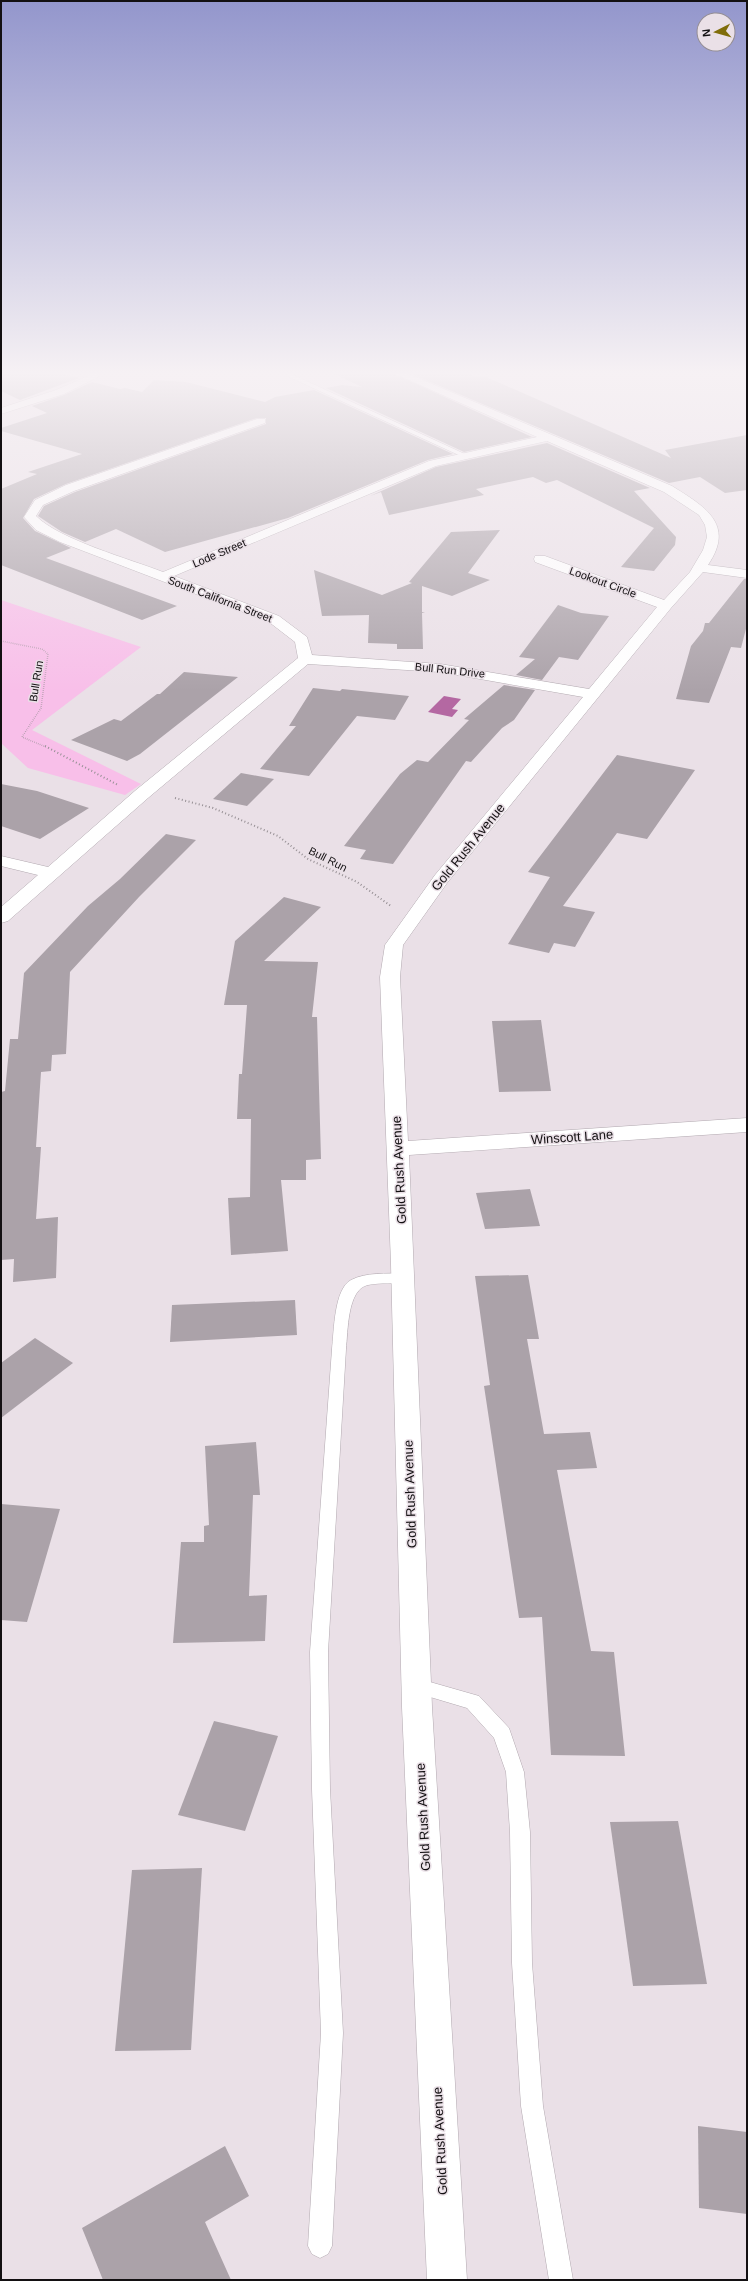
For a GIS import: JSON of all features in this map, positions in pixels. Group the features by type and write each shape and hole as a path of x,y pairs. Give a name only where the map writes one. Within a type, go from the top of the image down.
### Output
{"street":[{"name":"South California Street","path":"97,478 70,488 40,503 30,517 40,528 64,539 274,619 302,640 305,659"},
{"name":"Lode Street","path":"162,577 396,478"},
{"name":"Gold Rush Avenue","path":"447,2280 416,1686 403,1278 390,978 394,945 441,879 666,605 702,568 712,543 713,527 704,512 668,489 643,478"},
{"name":"Lookout Circle","path":"540,559 666,605"},
{"path":"702,568 747,574"},
{"path":"1,917 50,873 305,659"},
{"name":"Bull Run Drive","path":"305,659 440,668 495,676 593,694"},
{"path":"1,861 50,873"},
{"name":"Winscott Lane","path":"398,1149 747,1125"}],"lane":[{"path":"320,2246 332,2034 321,1788 320,1652 338,1349 345,1299 355,1284 367,1280 403,1278"},
{"path":"416,1686 473,1702 502,1734 515,1772 520,1832 522,1963 532,2106 561,2280"}],"path":[{"name":"Bull Run","path":"1,640 42,649 48,654 40,708 22,737 30,742 43,745 62,757 122,787"},
{"name":"Bull Run","path":"174,798 213,808 278,836 308,859 357,882 390,906"}],"shaded area":[{"path":"1,600 141,647 32,730 141,784 125,795 28,768 1,743"},
{"path":"444,696 461,699 452,709 458,710 452,717 428,712"}],"building":[{"path":"26,478 82,478 66,484 34,499 23,518 35,531 71,548 46,558 177,606 142,620 1,565 1,489"},
{"path":"113,478 383,478 288,518 165,552 116,529 85,542 62,532 38,516 44,506 75,492"},
{"path":"410,478 526,478 476,489 484,495 389,515 381,492 370,496"},
{"path":"536,478 628,478 650,488 634,491 676,537 675,545 654,571 621,567 654,528 557,480 546,483"},
{"path":"658,478 693,478 669,483"},
{"path":"702,478 747,478 747,490 725,493"},
{"path":"500,530 468,573 490,580 452,596 422,586 422,612 425,613 422,613 423,649 397,649 397,644 368,643 369,615 322,616 314,570 382,595 412,583 409,582 451,532"},
{"path":"744,579 747,579 747,625 741,648 731,647 709,703 676,699 691,646 703,631 705,623 709,623"},
{"path":"558,605 581,613 609,616 578,660 559,657 542,680 516,675 535,659 519,657"},
{"path":"184,672 238,677 140,754 127,761 71,740 114,719 121,721 157,694 160,694"},
{"path":"504,685 535,690 514,720 502,728 471,762 466,761 393,864 360,859 366,850 344,846 400,774 417,760 428,762 469,720 464,719"},
{"path":"313,688 340,691 342,689 409,696 395,720 357,716 309,776 260,769 296,726 289,726"},
{"path":"617,755 695,770 647,839 617,833 563,906 595,912 575,947 554,943 549,953 508,944 550,877 528,872"},
{"path":"241,773 274,779 247,806 213,799"},
{"path":"1,784 37,791 89,808 40,839 1,826"},
{"path":"166,834 196,840 139,897 70,972 66,1054 52,1055 51,1071 41,1072 36,1147 41,1147 36,1219 58,1217 56,1278 13,1282 14,1259 1,1260 1,1092 5,1091 10,1039 18,1039 24,973 88,906 120,879"},
{"path":"284,897 321,907 264,961 318,962 312,1017 317,1017 321,1159 306,1160 306,1180 281,1180 288,1251 231,1255 228,1198 250,1197 251,1119 237,1119 239,1074 242,1074 247,1005 224,1005 235,941"},
{"path":"541,1020 551,1091 499,1092 492,1021"},
{"path":"530,1189 540,1226 485,1229 476,1193"},
{"path":"528,1275 539,1339 527,1339 544,1434 590,1432 597,1468 557,1470 591,1651 614,1652 625,1756 551,1755 542,1617 519,1618 484,1386 490,1385 475,1276"},
{"path":"295,1300 297,1335 170,1342 172,1305"},
{"path":"35,1338 73,1363 1,1418 1,1363"},
{"path":"256,1442 260,1495 253,1495 249,1596 267,1595 265,1641 173,1643 181,1542 204,1542 204,1526 209,1525 205,1446"},
{"path":"1,1504 60,1509 27,1622 1,1620"},
{"path":"214,1721 278,1736 245,1831 178,1815"},
{"path":"678,1821 707,1984 633,1986 610,1822"},
{"path":"202,1868 191,2050 115,2051 132,1870"},
{"path":"698,2126 747,2132 747,2214 699,2208"},
{"path":"225,2146 249,2196 205,2222 231,2280 103,2280 82,2228"}]}
